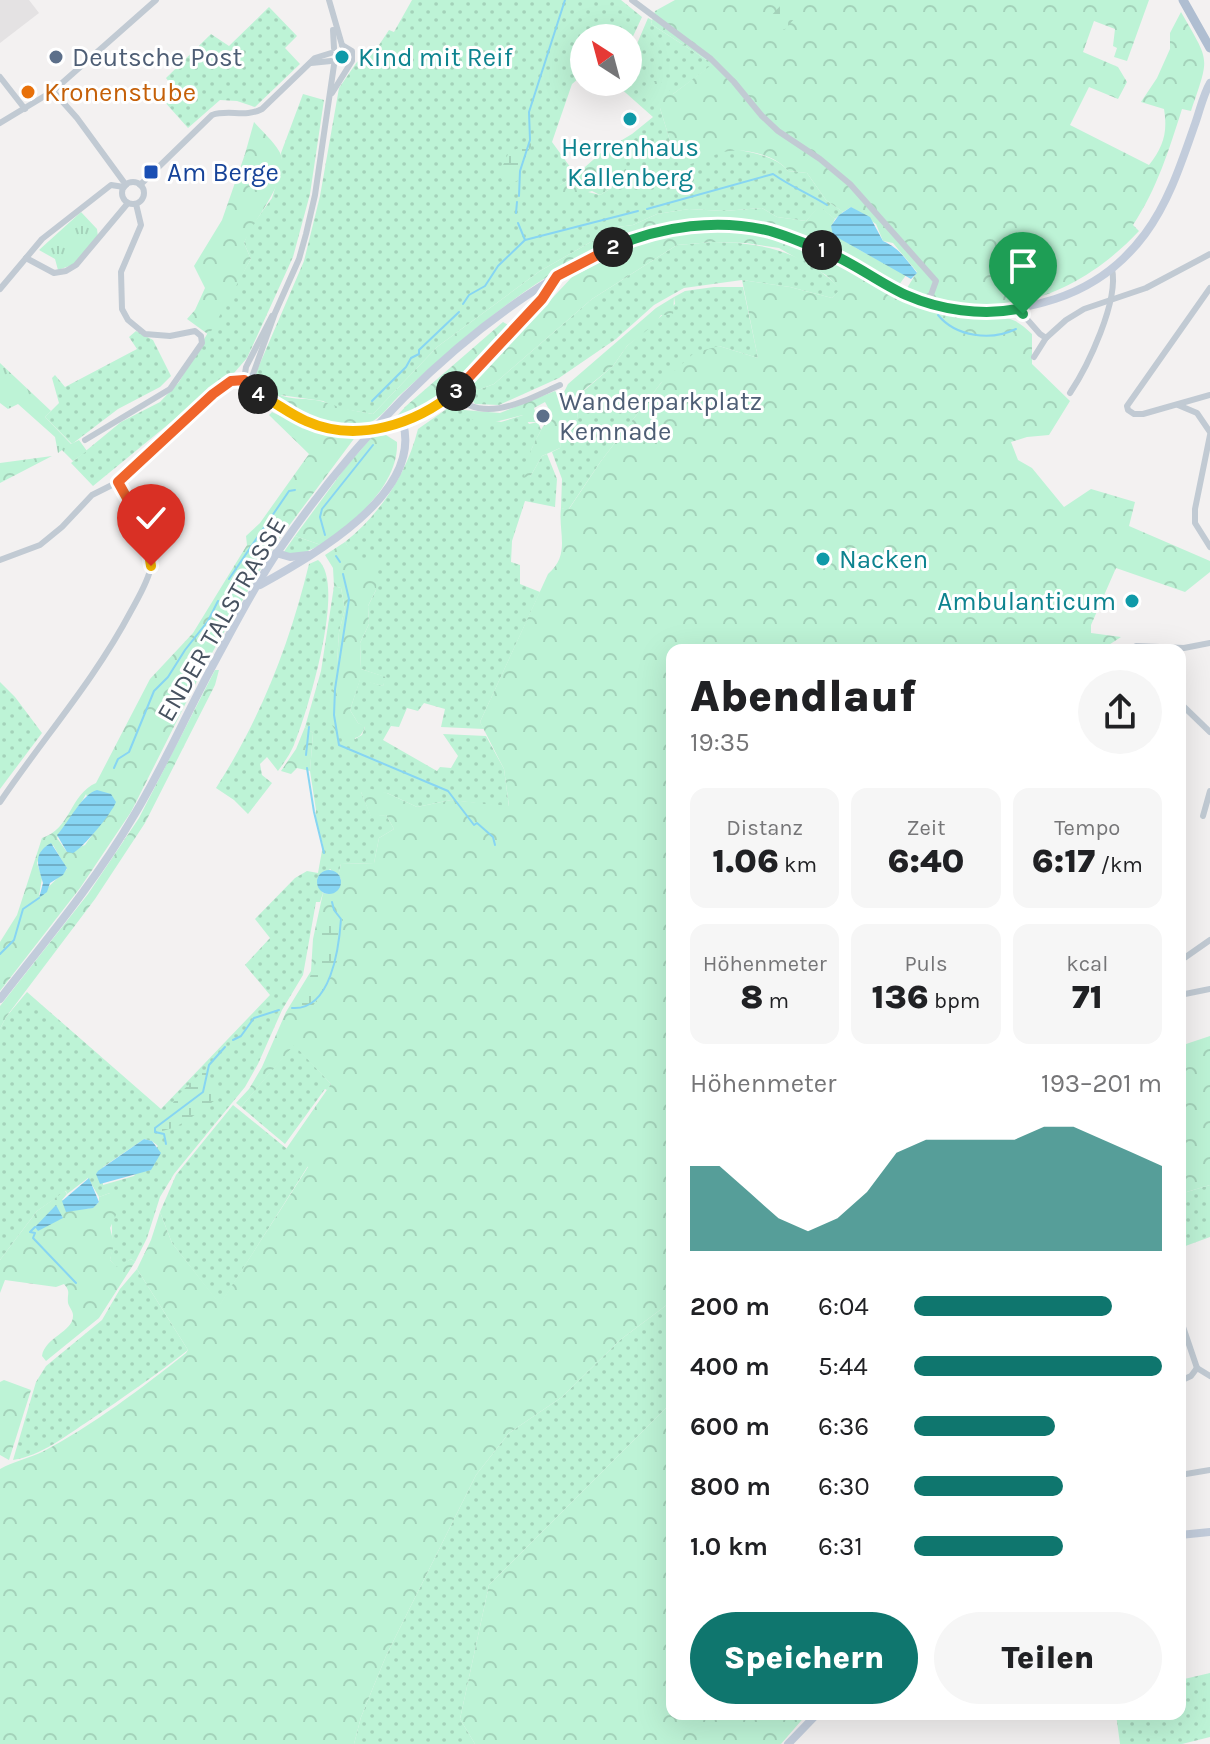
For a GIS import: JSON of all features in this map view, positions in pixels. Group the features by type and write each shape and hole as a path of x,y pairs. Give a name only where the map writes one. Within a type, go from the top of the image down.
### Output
{"main road":[{"path":"1183,0 1210,48"},
{"name":"ENDER TALSTRASSE","path":"0,999 85,891 134,816 211,667 276,553 341,465 400,401 478,331 557,276 634,238 699,225 770,231 837,256 905,294 928,303 970,311 1003,312 1063,296 1112,269 1144,235 1159,212 1210,83"},
{"name":"ENDER TALSTRASSE","path":"1200,111 1210,99"},
{"path":"248,378 250,389 309,423 341,430 359,430 403,423 429,411 453,394 542,299 557,276"},
{"path":"257,586 317,553 347,532 370,509 393,478 405,453 403,423"},
{"path":"276,553 290,557 317,553"},
{"path":"1186,1534 1210,1532"},
{"path":"788,1744 811,1720"}],"street":[{"path":"0,123 53,91 156,0"},
{"path":"329,0 342,45 352,51 352,61 330,96"},
{"path":"632,0 711,59 778,131 820,159 875,209 936,281 928,303"},
{"path":"248,378 244,374 299,259 315,195 330,96 332,14"},
{"path":"140,185 212,115 223,111 252,114 262,109 308,64 332,57 342,45"},
{"path":"332,57 341,68 348,66"},
{"path":"0,77 25,109"},
{"path":"53,91 77,118 125,186"},
{"path":"0,289 26,258 42,239 111,185 140,185 144,195 71,269 54,273 26,258"},
{"path":"85,440 170,389 202,343 201,336 195,331 170,336 145,334 128,320 122,309 121,272 141,225 132,204 122,195 125,186"},
{"path":"1034,357 1046,338 1084,309 1146,288 1210,254"},
{"path":"1070,393 1089,362 1113,297 1115,282 1112,269"},
{"path":"1210,288 1127,406 1134,414 1143,414 1210,395"},
{"path":"1018,309 1046,338"},
{"path":"0,560 40,545 92,495 118,482 213,394 231,381 248,378"},
{"path":"453,394 473,407 500,410 560,385"},
{"path":"1171,405 1184,406 1197,413 1210,434 1195,523 1210,547"},
{"path":"0,802 111,649 151,566 146,535 118,482"},
{"path":"1186,648 1210,643"},
{"path":"1186,708 1210,732"},
{"path":"1203,816 1210,791"},
{"path":"1186,957 1210,940"},
{"path":"1186,994 1210,989"},
{"path":"1186,1336 1197,1368 1210,1376"},
{"path":"1186,1378 1197,1368"},
{"path":"1186,1474 1210,1470"}],"shaded area":[{"path":"0,0 29,0 39,13 0,43"}],"green space":[{"path":"412,0 621,0 642,17 639,24 570,24 570,90 552,142 576,175 560,185 600,195 615,186 634,189 602,152 653,117 629,96 642,96 642,32 648,18 652,20 651,24 711,66 673,94 660,108 671,144 751,152 779,163 788,171 807,173 826,200 843,212 835,219 819,207 806,221 777,217 762,208 724,211 689,209 657,214 633,225 617,227 540,271 437,347 373,414 337,408 323,401 266,393 257,384 255,375 304,261 320,196 339,88 357,62 377,48 389,30 394,32"},
{"path":"675,0 1149,0 1127,61 1114,57 1117,48 1113,46 1115,29 1094,21 1083,52 1118,67 1127,82 1118,99 1089,87 1070,125 1149,165 1163,139 1164,109 1141,102 1157,78 1170,49 1170,33 1181,12 1202,51 1204,69 1191,111 1182,109 1156,183 1133,225 1139,231 1122,248 1083,277 1039,297 992,306 967,305 944,301 907,288 917,272 893,243 883,241 876,224 851,207 843,212 826,200 807,173 788,171 769,157 736,150 685,166 671,144 660,108 642,96 647,81 660,81 673,94 710,66 705,59 651,24 655,11"},
{"path":"782,4 796,17 784,30 770,17"},
{"path":"269,7 297,36 285,48 300,64 255,107 220,100 188,128 163,100 172,86 166,78 211,34 229,46"},
{"path":"303,94 324,100 310,194 293,257 247,358 234,373 93,486 71,463 121,422 160,402 179,382 251,259 244,243 249,230 272,198 282,165 281,153"},
{"path":"254,122 279,151 281,172 277,185 244,243 251,259 209,335 187,319 205,288 194,266 222,220"},
{"path":"534,142 523,159 519,180 505,186 499,174 509,152"},
{"path":"602,152 617,161 639,182 634,189 615,186 600,195 592,191 562,199 560,185"},
{"path":"819,206 835,219 831,227 856,248 906,275 899,285 821,245 772,226 730,218 688,220 645,230 604,246 526,291 459,343 381,415 368,423 341,425 314,419 288,408 266,393 270,388 282,396 317,400 373,414 437,347 540,271 617,227 633,225 657,214 689,209 724,211 762,208 777,217 806,221"},
{"path":"81,212 97,229 98,237 75,264 58,270 55,259 39,250"},
{"path":"699,231 752,235 786,242 836,260 921,304 964,317 1007,318 1023,326 1032,334 1032,364 1070,401 1049,435 1011,442 1018,460 1032,468 1064,507 1091,489 1135,502 1129,526 1210,561 1210,572 1185,592 1116,568 1091,625 1091,633 1121,637 1110,644 666,644 666,1306 620,1340 562,1397 509,1433 476,1475 386,1656 361,1717 354,1744 0,1744 0,1469 44,1451 80,1430 188,1350 137,1269 160,1212 172,1243 220,1304 308,1167 286,1149 331,1084 294,1045 241,1107 236,1103 262,1067 286,1012 311,971 313,939 323,893 328,894 341,879 338,876 341,864 374,863 379,838 394,829 386,815 371,817 361,792 367,788 387,793 417,807 451,800 509,806 504,769 480,722 548,574 559,559 561,508 569,509 601,461 661,383 694,353 719,346 758,358 742,280 790,287 832,298 840,289 826,275 779,248 713,242 677,245 592,299 494,384 478,390 473,386 572,277 636,243"},
{"path":"713,242 750,244 782,252 812,266 841,289 832,298 790,287 742,280 684,288 654,305 616,339 559,378 499,405 475,404 470,397 470,388 473,386 478,390 494,384 592,299 677,245"},
{"path":"743,287 758,358 719,346 661,383 568,510 561,508 562,479 552,452 560,448 562,429 577,419 580,394 613,366 627,346 675,304 674,297 685,291"},
{"path":"674,297 673,315 661,315 656,323 627,346 613,366 580,393 577,419 563,429 560,448 542,456 530,477 524,477 528,460 550,411 545,402 534,408 538,422 523,422 523,415 487,424 462,416 464,410 500,413 555,391 561,398 568,384 656,308"},
{"path":"503,322 510,326 457,381 424,408 409,416 395,418 406,406"},
{"path":"136,331 153,340 171,376 160,387 118,409 72,444 45,417 59,403 52,378 55,375 65,387 137,349 129,337"},
{"path":"0,363 51,411 45,417 71,444 79,440 87,451 73,461 62,450 58,453 55,437 18,404 8,409 0,403"},
{"path":"448,408 464,410 463,416 501,422 523,415 529,424 538,422 541,430 532,448 525,477 530,477 542,456 547,454 557,479 555,507 525,501 512,541 511,562 520,565 520,584 540,592 480,722 484,729 441,727 445,709 424,703 418,711 407,708 399,727 391,726 383,740 437,771 440,767 451,768 458,756 443,734 486,736 504,769 509,807 451,800 417,807 387,793 361,792 371,816 386,815 394,829 379,838 374,863 341,864 338,876 330,869 318,884 323,893 320,902 316,902 303,975 282,1010 245,1087 174,1174 160,1197 147,1238 135,1262 131,1259 117,1268 110,1260 110,1193 99,1197 88,1178 37,1211 0,1260 0,1029 27,992 161,1109 270,995 245,965 270,938 255,919 295,878 307,871 318,873 323,845 315,820 310,771 313,733 305,727 321,671 334,586 341,588 345,609 339,632 337,663 355,739 362,735 365,727 358,723 350,710 360,679 383,686 385,677 361,669 360,643 369,624 368,606 376,590 345,542 370,518 391,491 407,461 418,429","holes":["144,1139 158,1146 134,1176 103,1185 103,1167"]},
{"path":"272,412 311,431 356,436 274,546 205,665 131,812 80,888 0,991 0,942 17,915 42,838 59,827 81,795 96,783 150,679 193,633 247,545 246,536 260,523 309,454 269,415","holes":["86,794 98,827 85,845 67,852 57,838","53,845 67,869 39,896 42,878 37,863 42,850"]},
{"path":"386,435 397,442 396,458 372,501 347,526 321,545 295,536 372,437"},
{"path":"52,456 0,483 0,463"},
{"path":"295,536 321,545 301,554 283,553"},
{"path":"345,542 359,561 372,555 378,563 376,590 368,606 369,624 360,643 361,669 386,677 383,686 360,680 350,710 358,723 365,726 359,736 350,739 341,738 326,717 345,609 341,588 334,586 333,568 325,555"},
{"path":"318,560 326,573 328,594 327,620 315,679 300,729 287,758 278,771 267,757 260,764 262,775 272,783 248,814 216,788 260,708 293,623 309,564"},
{"path":"215,670 219,670 215,685 145,823 95,899 0,1029 0,1006 88,894 139,818"},
{"path":"0,682 42,733 0,789"},
{"path":"305,727 313,733 310,771 297,768 291,774 281,771 296,749"},
{"path":"343,915 339,953 327,984 312,1007 296,1004 316,963 323,918"},
{"path":"1210,1036 1210,1185 1186,1192 1186,1044"},
{"path":"294,1044 331,1084 285,1144 241,1107"},
{"path":"204,1070 223,1096 185,1122 157,1132 155,1128 180,1093"},
{"path":"233,1105 308,1166 220,1305 172,1243 160,1212 176,1175"},
{"path":"1210,1185 1210,1237 1186,1246 1186,1192"},
{"path":"65,1191 67,1194 62,1200 86,1209 95,1206 99,1197 110,1193 118,1195 121,1204 110,1228 114,1244 110,1260 117,1267 131,1259 135,1262 99,1318 46,1361 42,1356 44,1349 72,1321 67,1289 64,1284 56,1287 5,1280 0,1293 0,1260 37,1211"},
{"path":"137,1269 188,1350 44,1450 13,1460 36,1382 46,1366 102,1320 120,1289"},
{"path":"666,1306 666,1408 489,1585 460,1719 475,1744 354,1744 361,1717 386,1656 476,1475 509,1433 562,1397 620,1340"},
{"path":"4,1380 31,1390 9,1460 0,1455 0,1382"},
{"path":"666,1408 666,1720 802,1720 781,1744 475,1744 460,1719 489,1585"},
{"path":"1210,1673 1210,1737 1182,1744 1120,1744 1117,1720 1186,1720 1186,1679"}],"water":[{"path":"851,207 870,217 883,241 905,258 917,273 911,279 833,235 831,226 839,215"},
{"path":"97,790 111,794 116,802 83,844 73,853 67,852 57,835 81,803"},
{"path":"51,843 67,868 39,898 43,883 38,866 39,856"},
{"path":"329,870 340,877 341,882 334,893 329,894 318,887 317,882 324,871"},
{"path":"144,1139 152,1141 161,1153 151,1170 100,1184 96,1174 98,1171"},
{"path":"89,1178 99,1202 93,1208 66,1212 62,1201"},
{"path":"56,1205 63,1218 38,1231 35,1227"}],"waterway":[{"path":"519,196 520,171 530,140 529,112 565,0"},
{"path":"647,209 773,174 827,205"},
{"path":"516,213 517,202"},
{"path":"463,304 469,295 485,286 498,266 525,240 638,211"},
{"path":"518,223 525,240"},
{"path":"372,401 459,312"},
{"path":"938,315 954,328 974,335 996,335 1016,329"},
{"path":"325,535 320,517 322,509 373,445"},
{"path":"229,579 289,491 295,490"},
{"path":"336,556 340,562"},
{"path":"343,574 349,599 335,689 334,715 339,745 448,791 474,825 477,823 493,837 495,845"},
{"path":"114,768 118,759 129,752 154,691 168,677 208,621 218,601"},
{"path":"306,755 309,727"},
{"path":"307,768 324,853"},
{"path":"0,954 14,940 23,909 39,898"},
{"path":"292,1008 305,1006 316,999 330,976 341,919 332,902"},
{"path":"233,1040 241,1036 254,1018 279,1010"},
{"path":"166,1144 164,1134 155,1132 155,1128 203,1092 209,1065 225,1047"},
{"path":"35,1227 30,1232 35,1233 33,1238 76,1283"}],"place":[{"name":"Deutsche Post","path":"56,57"},
{"name":"Kind mit Reif","path":"342,57"},
{"name":"Kronenstube","path":"28,92"},
{"name":"Herrenhaus Kallenberg","path":"630,119"},
{"name":"Am Berge","path":"151,172"},
{"name":"Wanderparkplatz Kemnade","path":"543,416"},
{"name":"Nacken","path":"823,559"},
{"name":"Ambulanticum","path":"1132,601"}],"route":[{"path":"151,566 146,535 118,482 192,411 231,381 244,380 245,385 257,394 309,423 341,430 359,430 403,423 429,411 464,384 542,299 557,276 634,238 699,225 770,231 837,256 905,294 928,303 970,311 1018,309 1023,314"}]}
